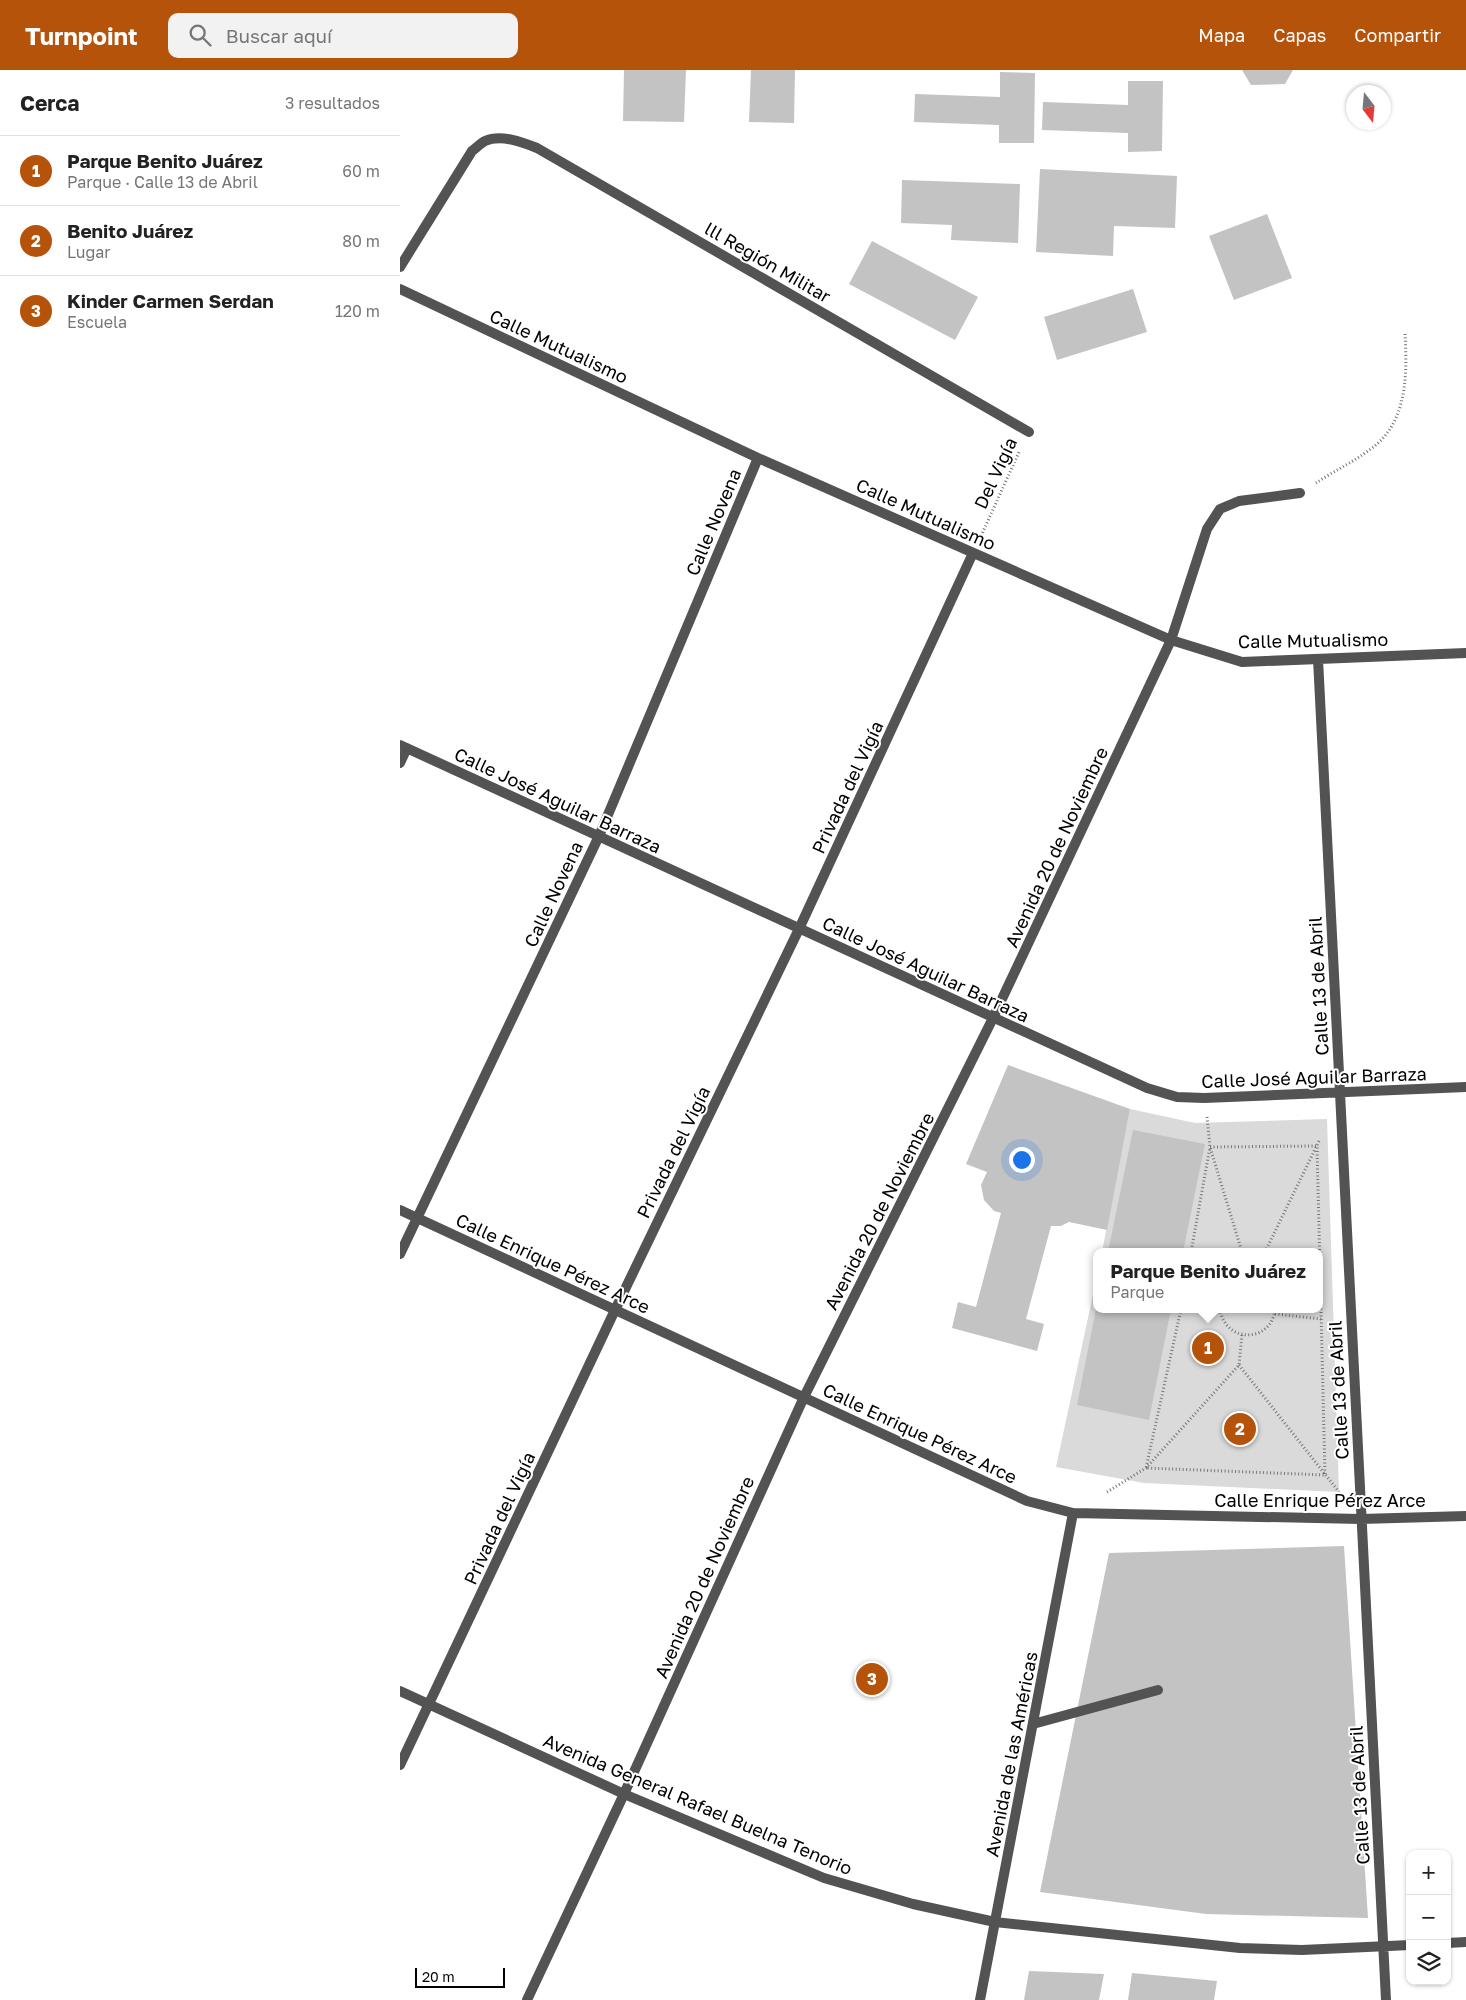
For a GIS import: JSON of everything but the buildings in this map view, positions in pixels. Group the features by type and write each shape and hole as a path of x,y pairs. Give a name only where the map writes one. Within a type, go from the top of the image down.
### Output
{"street":[{"name":"lll Región Militar","path":"400,267 472,151 485,141 500,139 518,140 537,148 1029,432"},
{"name":"Calle Mutualismo","path":"400,289 758,458 1171,640 1242,662 1466,653"},
{"name":"Calle Novena","path":"400,1254 598,836 758,458"},
{"name":"Avenida 20 de Noviembre","path":"527,2000 624,1794 804,1397 994,1018 1171,640 1207,529 1220,509 1239,501 1300,493"},
{"name":"Privada del Vigía","path":"400,1765 615,1310 799,929 973,553"},
{"name":"Calle 13 de Abril","path":"1318,659 1386,2000"},
{"name":"Calle José Aguilar Barraza","path":"403,747 1147,1088 1177,1097 1204,1098 1466,1086"},
{"path":"400,763 403,747"},
{"name":"Calle Enrique Pérez Arce","path":"400,1210 1027,1501 1073,1513 1361,1519 1466,1516"},
{"name":"Avenida de las Américas","path":"980,2000 1073,1513"},
{"path":"1033,1724 1158,1690"},
{"name":"Avenida General Rafael Buelna Tenorio","path":"400,1691 624,1794 824,1878 913,1904 996,1922 1240,1948 1302,1950 1406,1945"},
{"path":"1451,1943 1466,1942"}],"path":[{"path":"1300,493 1378,444 1397,419 1407,369 1405,333"},
{"name":"Del Vigía","path":"973,553 1029,432"},
{"path":"1204,1098 1210,1147 1241,1248"},
{"path":"1267,1248 1321,1137"},
{"path":"1210,1147 1317,1146"},
{"path":"1317,1146 1319,1248"},
{"path":"1192,1248 1210,1147"},
{"path":"1146,1468 1179,1313"},
{"path":"1221,1313 1229,1328 1242,1335 1251,1335 1266,1328 1275,1314 1321,1319"},
{"path":"1321,1313 1325,1475"},
{"path":"1105,1493 1146,1468 1239,1365 1242,1335"},
{"path":"1239,1365 1361,1519"},
{"path":"1146,1468 1325,1475"}],"shaded area":[{"path":"1130,1109 1195,1123 1327,1119 1339,1492 1144,1483 1056,1467 1093,1295 1093,1313 1323,1313 1323,1248 1103,1248"}],"place":[{"name":"Parque Benito Juárez","path":"1208,1348"},
{"name":"Benito Juárez","path":"1240,1429"},
{"name":"Kinder Carmen Serdan","path":"872,1679"}]}
